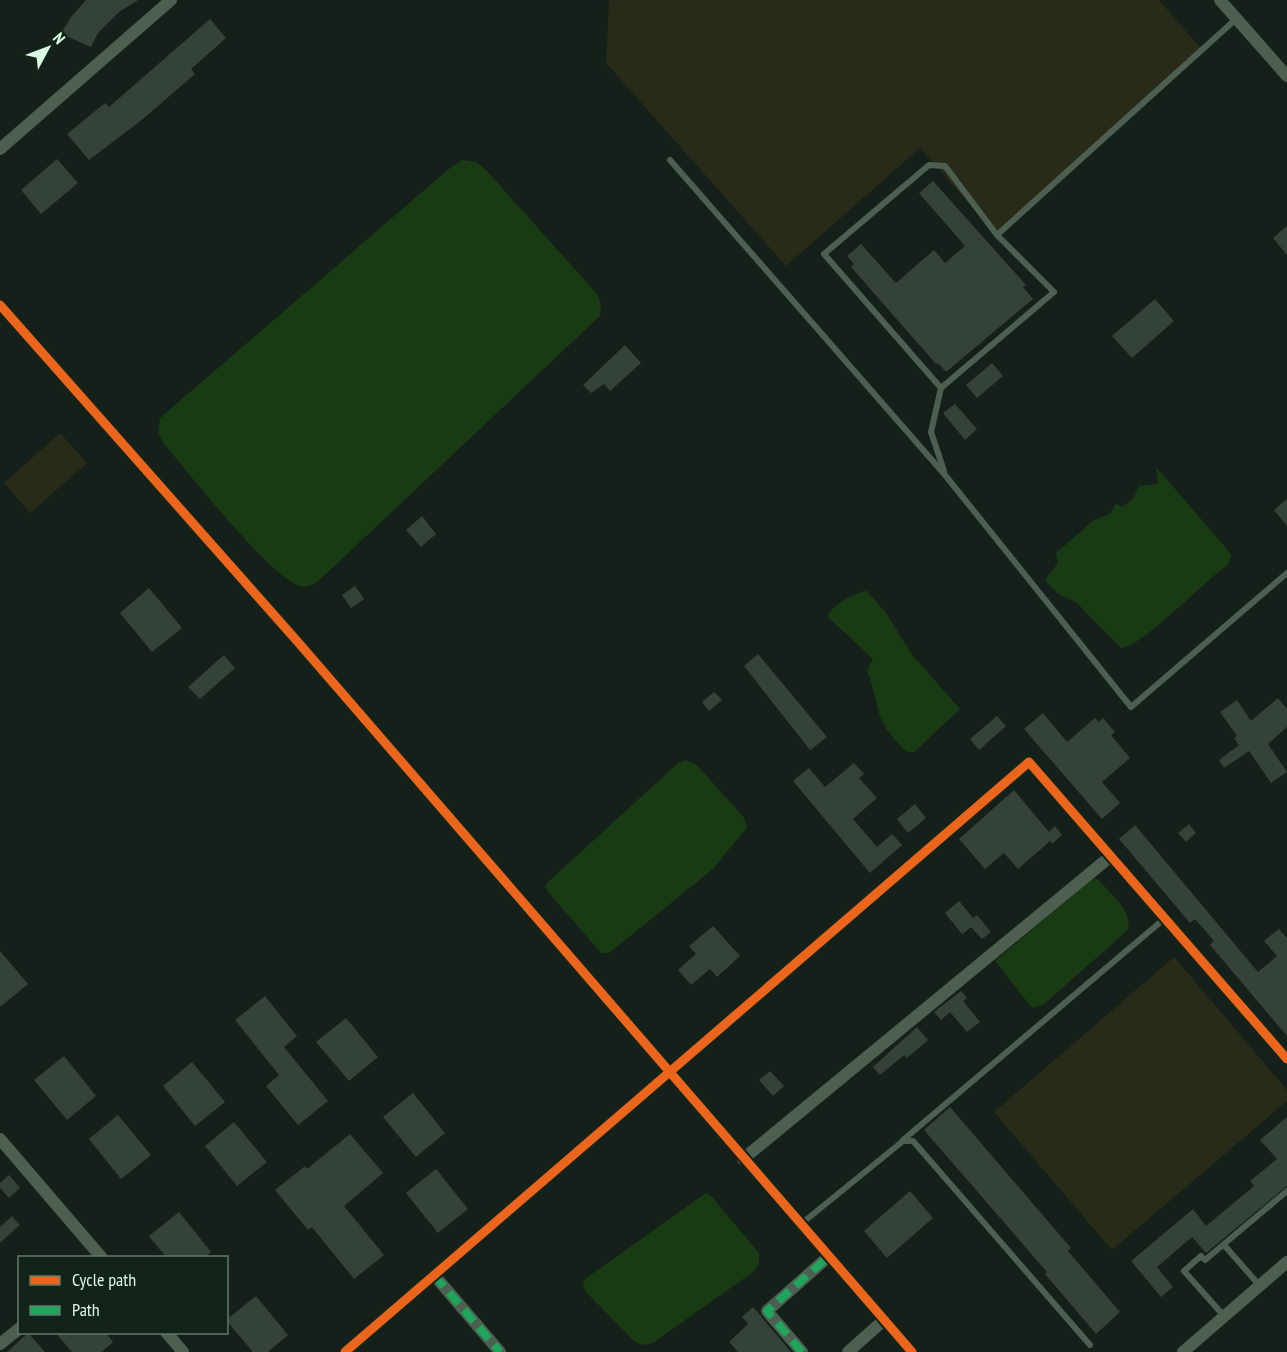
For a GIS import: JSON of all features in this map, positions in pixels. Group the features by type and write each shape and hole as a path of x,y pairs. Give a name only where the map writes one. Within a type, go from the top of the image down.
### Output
{"street":[{"path":"0,149 171,0"},
{"path":"1220,0 1287,76"},
{"path":"0,305 312,659 912,1352"},
{"path":"345,1352 1029,762 1287,1059"},
{"path":"743,1159 1111,856"},
{"path":"0,1139 101,1256"},
{"path":"802,1352 767,1311 828,1257"},
{"path":"1183,1352 1287,1262"},
{"path":"434,1275 500,1352"},
{"path":"848,1352 884,1320"},
{"path":"0,1344 18,1330"},
{"path":"168,1334 183,1352"}],"lane":[{"path":"997,235 1236,18"},
{"path":"670,160 945,475 1131,707 1287,573"},
{"path":"941,388 824,254 929,165 945,166 997,235 1054,292 941,388 931,432 945,475"},
{"path":"801,1224 903,1141 1164,919"},
{"path":"903,1141 913,1140 917,1144 1090,1345"},
{"path":"1224,1316 1184,1271 1201,1256 1205,1260 1287,1191"},
{"path":"1224,1245 1260,1286"}],"shaded area":[{"path":"609,0 1159,0 1204,52 997,235 920,148 786,266 606,63"},
{"path":"462,160 476,162 486,170 597,294 601,304 600,316 322,577 313,584 301,586 271,565 210,500 165,445 158,433 160,418"},
{"path":"60,433 87,463 30,513 4,483"},
{"path":"1156,467 1231,556 1228,565 1158,625 1143,637 1121,648 1076,602 1058,594 1045,580 1058,563 1056,553 1094,520 1110,514 1116,504 1122,507 1133,499 1139,486 1158,484"},
{"path":"867,591 886,613 913,656 960,709 914,752 907,752 883,723 867,671 873,659 828,617 830,612 844,600"},
{"path":"685,760 697,765 744,818 747,827 713,869 614,949 608,953 601,953 545,887 678,763"},
{"path":"1092,879 1097,879 1124,909 1129,923 1128,930 1044,1004 1032,1008 995,961"},
{"path":"1174,957 1287,1090 1287,1101 1112,1250 994,1112"},
{"path":"706,1193 759,1253 759,1263 753,1272 653,1343 643,1345 635,1342 586,1292 583,1286 585,1279"}],"building":[{"path":"86,0 138,0 119,12 98,33 91,47 61,34 71,17"},
{"path":"210,19 226,38 191,69 195,74 143,119 89,160 67,134 105,103 109,107"},
{"path":"57,159 78,183 41,214 21,190"},
{"path":"933,181 1026,285 1023,287 1033,299 946,372 938,363 936,364 851,267 854,264 847,256 861,244 896,283 934,250 945,263 965,246 919,193"},
{"path":"1287,226 1287,255 1273,238"},
{"path":"1155,299 1174,321 1132,358 1112,336"},
{"path":"625,345 641,363 610,391 604,384 591,393 583,385"},
{"path":"992,363 1003,376 977,398 966,385"},
{"path":"955,404 977,429 965,440 943,413"},
{"path":"1287,499 1287,526 1274,510"},
{"path":"422,516 436,534 421,547 406,530"},
{"path":"355,586 364,599 351,608 342,595"},
{"path":"149,588 182,628 152,652 120,613"},
{"path":"758,654 827,737 810,750 744,666"},
{"path":"224,655 235,668 200,699 188,687"},
{"path":"714,692 722,700 709,711 702,702"},
{"path":"1278,698 1287,709 1287,727 1268,744 1287,772 1271,783 1249,751 1224,768 1219,760 1239,745 1234,738 1237,736 1220,712 1237,700 1251,721"},
{"path":"1043,713 1067,742 1095,718 1099,722 1103,718 1115,732 1111,735 1130,758 1102,782 1120,803 1102,819 1024,729"},
{"path":"997,716 1006,726 979,750 970,739"},
{"path":"854,763 864,774 859,778 877,798 853,819 877,847 892,834 902,845 870,873 793,781 809,768 825,787"},
{"path":"1014,790 1049,832 1055,826 1062,835 1052,844 1050,841 1018,869 1004,853 985,869 959,839"},
{"path":"915,804 926,818 908,833 897,819"},
{"path":"1189,824 1196,833 1186,842 1178,833"},
{"path":"1135,825 1258,972 1277,956 1264,941 1279,929 1287,938 1287,1036 1210,945 1214,941 1195,919 1190,923 1119,839"},
{"path":"959,901 973,918 977,915 991,932 982,939 971,927 962,934 945,913"},
{"path":"713,926 740,956 717,977 710,969 691,985 678,970 696,954 689,946"},
{"path":"0,951 28,984 0,1007"},
{"path":"961,991 967,998 963,1001 980,1022 967,1032 950,1012 941,1020 934,1012"},
{"path":"265,996 297,1036 284,1047 328,1101 298,1125 266,1086 279,1075 235,1020"},
{"path":"346,1018 378,1057 349,1081 316,1042"},
{"path":"917,1027 928,1040 907,1058 904,1055 880,1075 873,1067"},
{"path":"64,1056 96,1096 67,1120 34,1080"},
{"path":"192,1062 225,1102 195,1126 163,1086"},
{"path":"770,1071 784,1086 773,1096 759,1080"},
{"path":"413,1093 445,1133 416,1157 383,1117"},
{"path":"950,1107 1071,1248 1068,1251 1120,1312 1096,1334 1045,1274 1047,1272 924,1130"},
{"path":"118,1115 151,1155 121,1179 89,1139"},
{"path":"1287,1117 1287,1186 1206,1253 1192,1237 1157,1267 1173,1287 1161,1297 1131,1261 1193,1209 1206,1226 1254,1186 1250,1181 1277,1159 1260,1140"},
{"path":"234,1122 267,1162 237,1186 205,1146"},
{"path":"350,1134 383,1173 344,1206 384,1255 354,1279 312,1227 308,1230 275,1190 305,1166 307,1169"},
{"path":"436,1169 468,1209 438,1233 406,1193"},
{"path":"9,1175 20,1188 9,1198 0,1188 0,1183"},
{"path":"910,1191 933,1218 887,1258 864,1231"},
{"path":"179,1212 211,1252 206,1256 165,1256 149,1236"},
{"path":"12,1216 20,1225 0,1243 0,1227"},
{"path":"256,1296 288,1335 268,1352 253,1352 228,1322 228,1318"},
{"path":"753,1307 791,1352 738,1352 729,1342 748,1324 742,1317"},
{"path":"29,1334 45,1352 7,1352"},
{"path":"57,1334 107,1334 113,1342 102,1352 72,1352"}],"marked path":[{"path":"802,1352 767,1311 828,1257"},
{"path":"434,1275 500,1352"}],"cycle path":[{"path":"0,305 297,641 912,1352"},
{"path":"345,1352 1029,762 1287,1059"}]}
